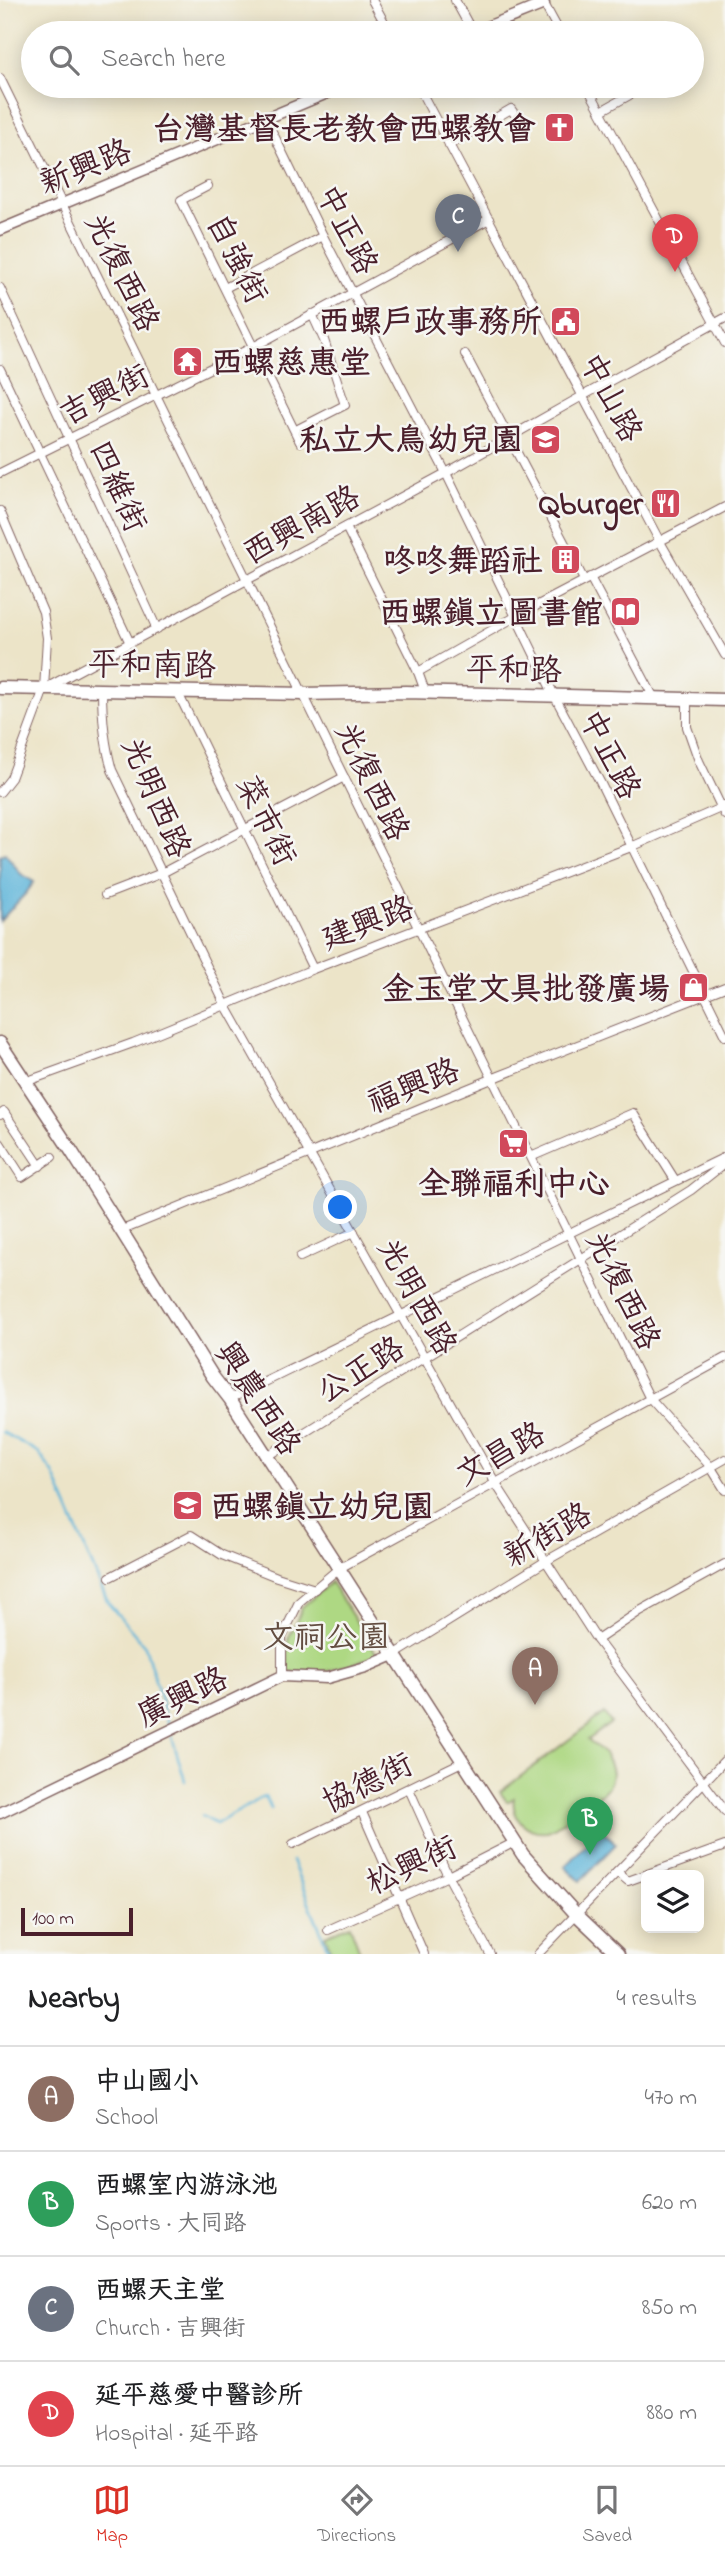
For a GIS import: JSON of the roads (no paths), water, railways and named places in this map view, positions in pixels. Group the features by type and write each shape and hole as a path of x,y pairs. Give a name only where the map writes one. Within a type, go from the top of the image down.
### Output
{"main road":[{"name":"平和南路","path":"0,688 303,694"},
{"name":"平和路","path":"303,694 725,699"},
{"name":"興農西路","path":"0,1043 523,1855 576,1914 618,1954"}],"street":[{"path":"372,0 383,21"},
{"path":"455,0 466,21"},
{"path":"500,21 543,2 553,21"},
{"name":"光復西路","path":"0,78 533,1156 650,1399 710,1466 725,1490"},
{"name":"新興路","path":"0,230 316,98"},
{"name":"中山路","path":"424,98 659,540 725,655"},
{"path":"594,98 725,343"},
{"path":"601,111 624,98"},
{"path":"449,145 512,109 518,119"},
{"name":"中正路","path":"266,119 323,236 446,473 515,617 725,1036"},
{"name":"自強街","path":"208,186 181,200 300,442"},
{"name":"吉興街","path":"0,473 255,346 489,219"},
{"path":"225,288 323,236"},
{"name":"四維街","path":"0,288 157,629"},
{"path":"296,430 345,405 324,340 312,314"},
{"name":"西興南路","path":"44,689 446,473 725,318"},
{"path":"464,354 654,698"},
{"path":"0,369 130,643"},
{"path":"418,672 587,578 725,507"},
{"path":"0,511 43,612 47,638 44,689 11,778 0,792"},
{"path":"346,527 418,672 426,694"},
{"name":"光明西路","path":"102,689 105,747 112,770 225,1004 496,1484 597,1640 725,1811"},
{"name":"菜市街","path":"177,691 313,969"},
{"path":"687,699 687,727 699,761 724,809"},
{"path":"105,895 162,873 344,777"},
{"name":"建興路","path":"25,1082 132,1043 313,969 724,809"},
{"name":"福興路","path":"120,1231 725,987"},
{"path":"0,1115 4,1112 40,1166"},
{"path":"533,1156 633,1113 675,1180"},
{"path":"0,1143 22,1177 52,1157"},
{"path":"230,1399 725,1157"},
{"name":"公正路","path":"267,1456 691,1190 725,1163"},
{"path":"300,1257 354,1232"},
{"name":"文昌路","path":"282,1676 282,1637 299,1602 338,1569 725,1358"},
{"name":"新街路","path":"394,1655 546,1561 624,1519 725,1459"},
{"path":"110,1577 191,1535 222,1555 277,1577 315,1588"},
{"path":"597,1640 640,1611 725,1564"},
{"name":"廣興路","path":"0,1813 282,1676 327,1678 366,1667 394,1655"},
{"path":"538,1954 725,1760"},
{"name":"協德街","path":"293,1844 462,1762"},
{"path":"409,1789 448,1876 490,1954"},
{"path":"362,1812 424,1954"},
{"name":"松興街","path":"328,1930 400,1899 515,1842"},
{"path":"617,1872 628,1881 725,1846"}],"water":[{"path":"5,853 21,874 34,882 0,921 0,855"},
{"path":"601,1829 616,1844 580,1881 565,1866"}],"waterway":[{"path":"2,1432 38,1452 53,1473 108,1603 145,1646 168,1724"},
{"path":"172,1737 185,1781"},
{"path":"202,1816 216,1824 265,1796 271,1809"},
{"path":"292,1861 330,1954"}],"place":[{"name":"台灣基督長老教會西螺教會","path":"559,128"},
{"name":"西螺天主堂","path":"458,252"},
{"name":"延平慈愛中醫診所","path":"675,272"},
{"name":"西螺戶政事務所","path":"565,321"},
{"name":"西螺慈惠堂","path":"188,362"},
{"name":"私立大鳥幼兒園","path":"546,439"},
{"name":"Qburger","path":"666,503"},
{"name":"咚咚舞蹈社","path":"566,560"},
{"name":"西螺鎮立圖書館","path":"626,612"},
{"name":"金玉堂文具批發廣場","path":"693,988"},
{"name":"全聯福利中心","path":"514,1144"},
{"name":"西螺鎮立幼兒園","path":"187,1506"},
{"name":"中山國小","path":"535,1705"},
{"name":"西螺室內游泳池","path":"590,1855"}],"park label":[{"name":"文祠公園","path":"326,1636"}]}
